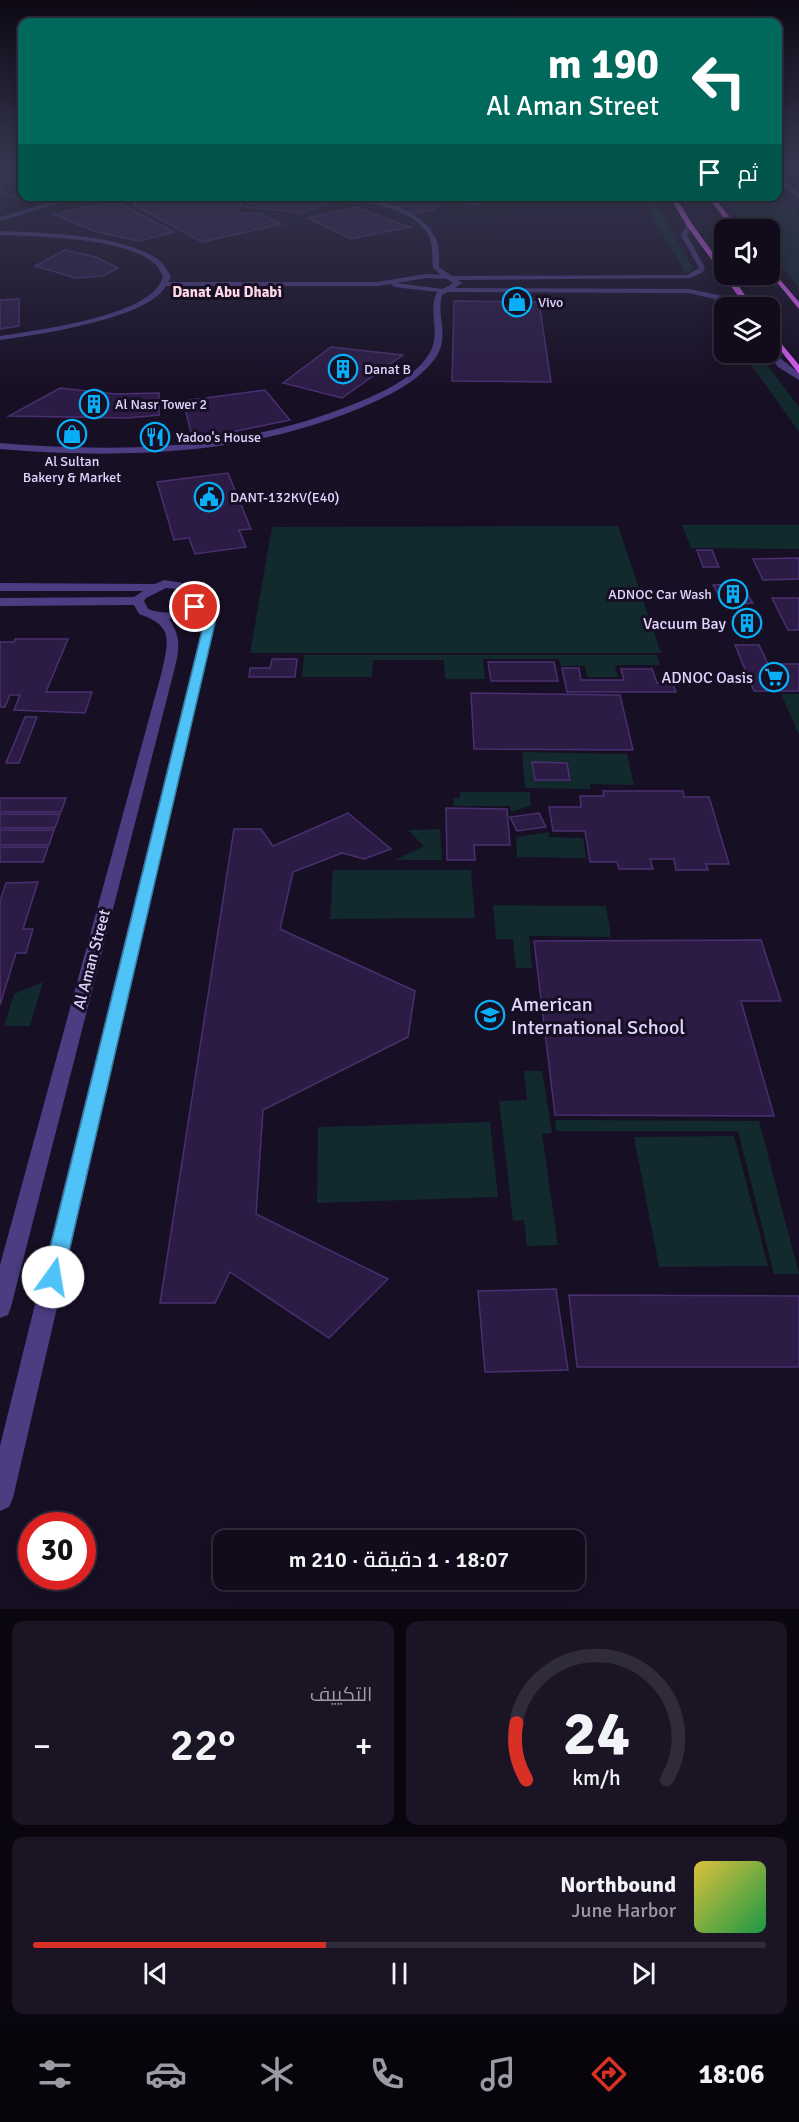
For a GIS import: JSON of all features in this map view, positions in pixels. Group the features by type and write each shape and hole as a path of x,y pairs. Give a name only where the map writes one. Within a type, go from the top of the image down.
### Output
{"main road":[{"path":"702,242 714,258"},
{"path":"780,283 799,307"},
{"path":"780,345 799,371"}],"street":[{"path":"93,242 140,253 164,268 165,284"},
{"path":"0,446 95,451 188,446 268,433 329,417 397,387 425,364 439,342 441,331 436,300 458,283 436,268 433,242"},
{"path":"688,242 702,266 702,270 697,274 674,278 503,281 496,284 505,288 689,291 716,297"},
{"path":"376,284 426,276 585,279"},
{"path":"0,338 107,316 151,298 165,284 376,284 446,290 587,289"},
{"path":"779,363 799,377"},
{"path":"0,588 154,587 174,584 192,587 200,596 199,602 179,614 159,616 143,611 138,601"},
{"path":"138,601 154,587"},
{"path":"0,602 138,601"},
{"path":"0,1498 209,623 208,611 199,602"},
{"name":"Al Aman Street","path":"0,1307 168,670 174,640 173,631 159,616"}],"green space":[{"path":"667,242 678,242 693,268 690,272 682,273 683,269"},
{"path":"780,242 799,242 799,288 780,265"},
{"path":"750,363 766,363 799,407 799,432"},
{"path":"682,525 799,525 799,549 691,548"},
{"path":"618,526 661,653 250,653 272,527"},
{"path":"304,655 657,655 660,665 615,665 618,677 587,677 585,666 561,666 559,659 483,659 485,679 445,679 444,660 373,660 372,677 302,677"},
{"path":"781,694 799,694 799,735"},
{"path":"522,752 627,754 634,785 590,784 590,789 525,788"},
{"path":"460,792 530,792 531,805 511,812 510,806 454,806 453,798 460,798"},
{"path":"440,829 442,860 395,860 424,846 408,830"},
{"path":"549,832 549,837 583,838 586,858 517,857 516,837"},
{"path":"333,870 471,870 475,918 330,919"},
{"path":"493,905 606,906 611,937 529,936 532,968 516,968 513,939 496,939"},
{"path":"43,982 30,1026 4,1026 14,994"},
{"path":"524,1071 542,1071 552,1133 542,1134 558,1245 527,1246 524,1220 513,1221 499,1101 527,1100"},
{"path":"555,1120 759,1121 799,1274 774,1274 738,1131 556,1131"},
{"path":"490,1122 498,1197 317,1203 318,1127"},
{"path":"734,1136 768,1266 659,1267 634,1137"}],"building":[{"path":"65,250 96,257 118,268 103,276 76,278 35,266"},
{"path":"19,299 19,326 0,329 0,300"},
{"path":"454,301 539,302 551,382 452,381"},
{"name":"Danat B","path":"331,347 403,355 342,398 283,383"},
{"name":"Al Nasr Tower 2","path":"60,388 116,394 159,393 159,415 128,418 9,416"},
{"path":"265,390 290,420 193,440 183,401"},
{"path":"228,473 251,529 239,530 246,547 195,554 189,538 174,540 157,482"},
{"path":"697,550 712,550 719,567 703,567"},
{"path":"799,558 799,579 763,580 753,559"},
{"name":"ADNOC Car Wash","path":"740,584 753,603 725,605 713,585"},
{"path":"772,598 799,598 799,630 788,630"},
{"name":"Vacuum Bay","path":"754,616 762,628 741,630 733,617"},
{"path":"15,639 68,639 46,692 92,692 85,713 14,710 20,695 10,695 5,707 0,707 0,642 14,642"},
{"name":"ADNOC Oasis","path":"735,645 759,645 768,664 799,664 799,691 754,691"},
{"path":"272,659 297,659 295,677 249,677 250,668 270,668"},
{"path":"488,662 554,662 558,681 491,681"},
{"path":"562,668 579,668 581,680 624,680 621,669 652,669 657,683 672,683 676,692 567,692"},
{"path":"471,693 620,695 633,750 474,749"},
{"path":"25,717 37,717 19,763 6,763"},
{"path":"532,762 567,763 570,780 535,780"},
{"path":"603,791 683,791 684,797 709,797 729,864 706,864 708,870 676,870 674,859 650,859 653,869 619,869 617,862 590,862 585,831 553,831 549,807 581,807 580,796 604,796"},
{"path":"0,798 66,798 61,812 0,812"},
{"path":"446,808 507,809 510,845 474,845 475,860 447,860"},
{"path":"348,813 391,849 364,859 342,853 293,872 280,929 415,991 408,1037 263,1110 256,1214 388,1279 329,1338 230,1272 215,1303 160,1303 234,829 261,829 273,846"},
{"path":"539,813 546,827 517,831 510,817"},
{"path":"0,814 60,814 55,828 0,828"},
{"path":"0,830 54,830 49,845 0,845"},
{"path":"0,847 48,847 43,862 0,862"},
{"path":"38,882 23,929 33,929 26,953 16,953 0,1005 0,901 6,883"},
{"path":"761,940 781,1001 741,1001 774,1116 555,1115 534,941"},
{"path":"556,1289 568,1370 485,1372 478,1291"},
{"path":"569,1295 799,1296 799,1367 577,1367"}],"place":[{"name":"Vivo","path":"517,302"},
{"name":"Danat B","path":"343,369"},
{"name":"Al Nasr Tower 2","path":"94,404"},
{"name":"Al Sultan Bakery & Market","path":"72,434"},
{"name":"Yadoo's House","path":"155,437"},
{"name":"DANT-132KV(E40)","path":"209,497"},
{"name":"ADNOC Car Wash","path":"733,594"},
{"name":"Vacuum Bay","path":"747,623"},
{"name":"ADNOC Oasis","path":"774,677"},
{"name":"American International School","path":"490,1015"}],"district":[{"name":"Danat Abu Dhabi","path":"227,292"}],"route":[{"path":"53,1277 209,623 210,617 204,606 199,602 195,607"}]}
